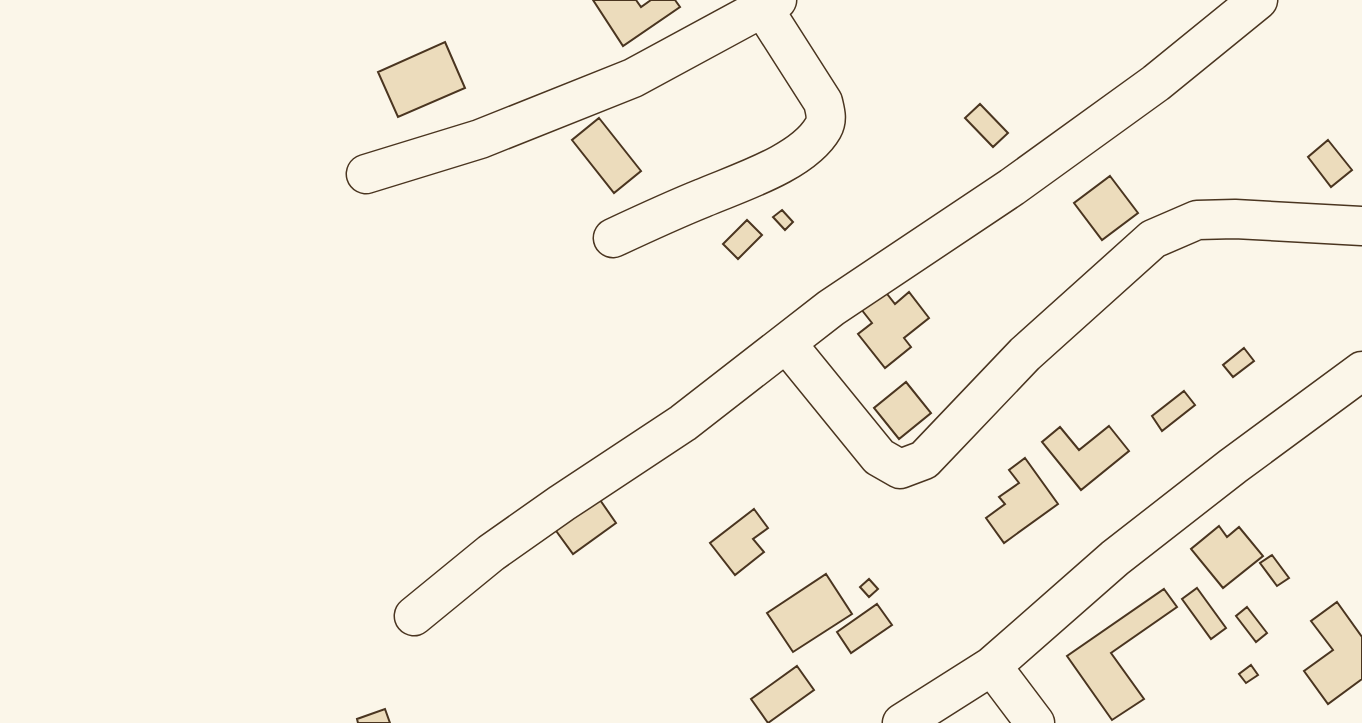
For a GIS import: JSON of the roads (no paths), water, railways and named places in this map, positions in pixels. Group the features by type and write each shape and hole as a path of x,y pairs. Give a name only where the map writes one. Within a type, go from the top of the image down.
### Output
{"street":[{"path":"414,616 491,554 562,503 683,423 831,308 1012,187 1156,83 1258,0"},
{"path":"366,174 480,139 633,78 770,4 823,102 827,116 817,138 763,174 613,238"},
{"path":"787,344 879,457 900,469 925,460 1025,354 1153,239 1197,220 1235,219 1362,226"},
{"path":"902,723 992,666 1115,558 1233,466 1362,371"},
{"path":"992,666 1035,723"}]}
